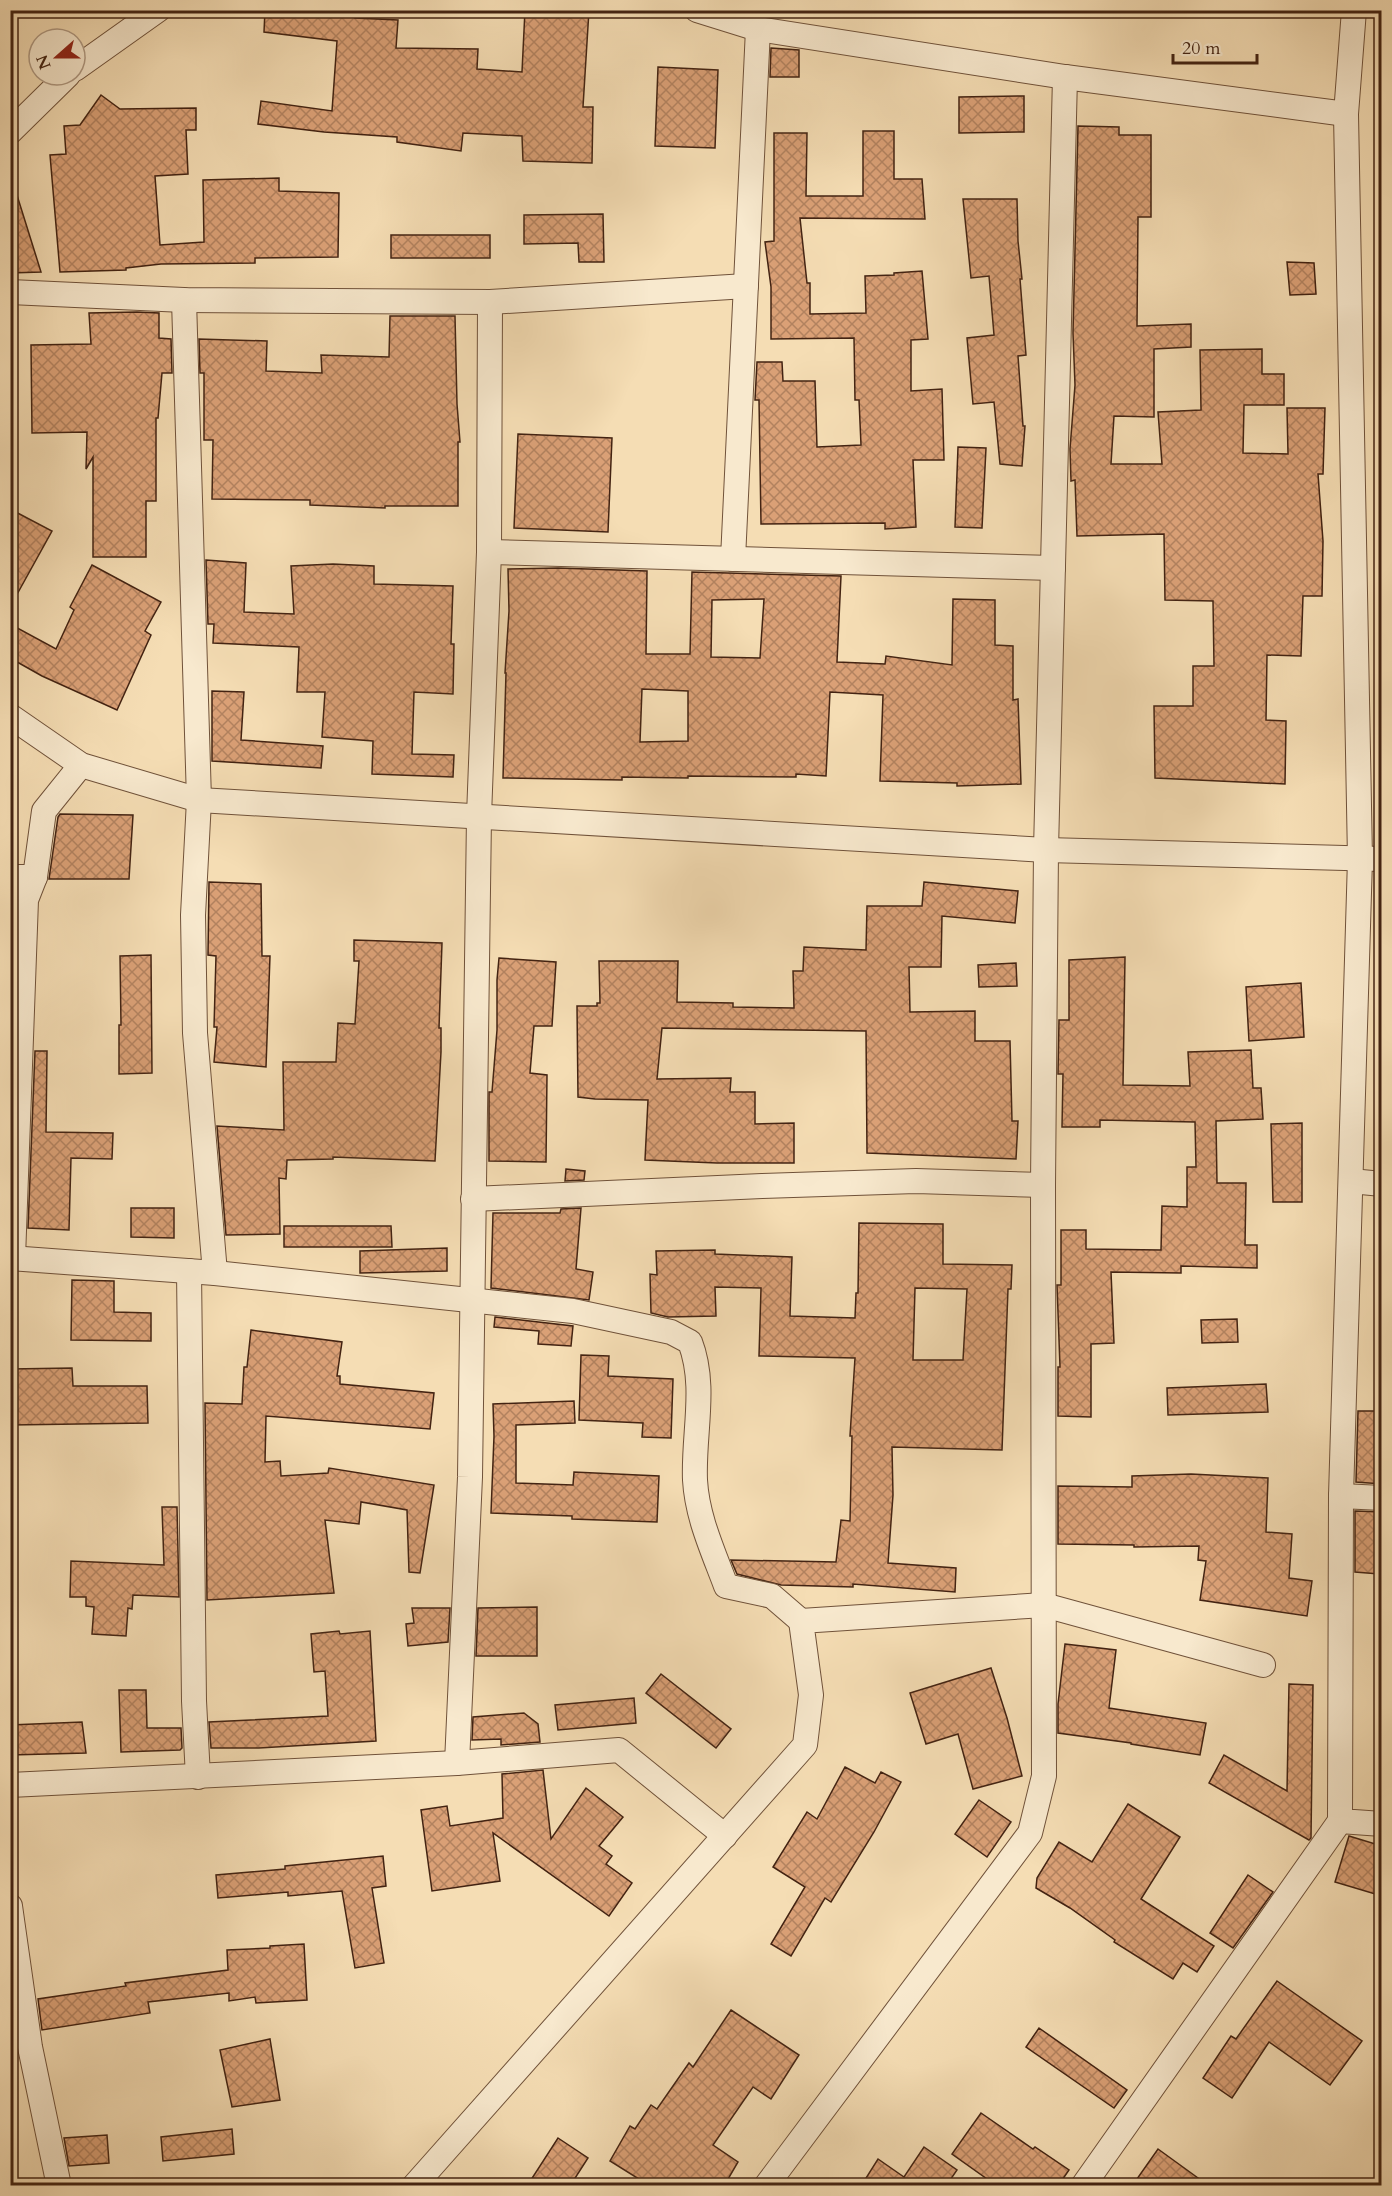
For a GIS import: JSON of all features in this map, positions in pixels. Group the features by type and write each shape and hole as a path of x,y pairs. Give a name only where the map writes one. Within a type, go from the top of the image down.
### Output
{"street":[{"path":"87,60 158,10"},
{"path":"697,10 758,29 1065,77 1346,114"},
{"path":"1083,2186 1340,1821 1341,1496 1351,1181 1371,859 1346,114 1354,10"},
{"path":"733,559 758,29"},
{"path":"766,2186 1030,1833 1044,1776 1046,850 1065,77"},
{"path":"10,132 56,87"},
{"path":"10,292 184,300 490,302 746,285"},
{"path":"184,300 198,800 193,915 195,1033 215,1273"},
{"path":"457,1763 470,1477 478,816 489,552 490,302"},
{"path":"489,552 1053,568"},
{"path":"10,716 81,765 198,800 1046,850 1371,859"},
{"path":"81,765 44,811 35,877 26,900 16,1019 12,1258 215,1273 573,1311 670,1332 690,1342 693,1352 699,1396 694,1446 701,1519 726,1586 772,1596 801,1621 811,1695 805,1745 414,2186"},
{"path":"10,877 35,877"},
{"path":"473,1199 916,1181 1044,1185"},
{"path":"1351,1181 1382,1184"},
{"path":"189,1271 194,1701 198,1777"},
{"path":"1341,1496 1382,1498"},
{"path":"801,1621 1044,1605 1263,1665"},
{"path":"10,1785 457,1763 619,1750 725,1836"},
{"path":"1340,1821 1382,1824"},
{"path":"10,1906 30,2048 60,2186"}],"building":[{"path":"265,10 355,10 355,18 398,20 396,48 478,49 477,69 522,72 525,10 589,10 583,107 593,107 592,163 523,161 522,136 463,133 461,151 397,142 397,137 324,132 258,124 261,101 332,111 337,41 264,32"},
{"path":"771,48 799,50 799,77 770,77"},
{"path":"658,67 718,70 715,148 655,146"},
{"path":"101,95 120,109 196,108 196,130 186,130 188,174 155,176 160,245 204,242 203,180 279,178 279,191 339,193 338,257 255,258 255,263 161,264 126,268 126,270 60,272 50,155 66,154 64,126 80,125"},
{"path":"1024,96 1024,132 959,133 959,97"},
{"path":"1078,126 1119,127 1119,135 1151,135 1151,217 1138,217 1137,326 1191,324 1191,347 1154,349 1154,417 1114,416 1111,464 1162,464 1158,412 1201,410 1200,350 1262,349 1262,374 1284,374 1284,405 1244,405 1243,453 1288,454 1287,408 1325,408 1323,474 1318,474 1323,541 1322,596 1303,596 1301,656 1267,655 1266,720 1286,721 1285,784 1155,778 1154,706 1193,706 1193,666 1214,666 1213,601 1165,600 1164,534 1077,536 1075,480 1071,481 1070,449 1075,385 1073,333"},
{"path":"863,131 894,131 894,179 922,179 925,219 800,218 807,283 810,283 810,314 866,313 865,276 922,271 928,339 911,340 911,391 942,389 944,460 913,460 916,527 885,529 885,523 761,524 759,400 755,400 757,362 782,362 783,381 815,381 817,447 861,445 859,400 855,400 854,338 771,339 771,287 765,242 774,241 774,133 807,133 806,196 863,196"},
{"path":"10,192 16,192 41,272 10,273"},
{"path":"963,199 1017,199 1026,355 1018,356 1023,426 1025,426 1022,466 1000,464 994,402 973,404 967,338 994,335 989,276 971,278"},
{"path":"603,214 604,262 579,262 578,243 524,244 524,215"},
{"path":"391,235 490,235 490,258 391,258"},
{"path":"1287,262 1314,263 1316,294 1290,295"},
{"path":"89,313 159,313 159,338 171,339 172,373 162,373 158,418 156,418 156,501 146,501 146,557 93,557 93,457 86,469 87,432 32,433 31,345 91,344"},
{"path":"390,316 455,316 460,442 458,442 458,506 385,506 385,508 310,505 310,500 212,499 213,440 204,440 204,373 200,373 199,339 267,341 266,371 322,373 321,355 389,357"},
{"path":"518,434 612,438 608,532 514,528"},
{"path":"958,447 986,448 982,528 955,527"},
{"path":"10,509 52,531 10,607"},
{"path":"206,560 246,563 244,612 294,614 291,566 333,564 374,566 374,584 453,586 451,644 454,644 453,694 414,692 412,754 454,755 453,777 372,774 373,741 322,737 325,692 297,692 299,647 213,643 214,624 208,624"},
{"path":"92,565 161,602 145,631 151,635 117,710 42,676 10,658 10,624 56,649 74,610 70,607"},
{"path":"508,569 647,571 646,654 690,654 692,572 841,576 837,662 885,664 886,656 952,665 953,599 995,600 995,645 1013,646 1013,700 1018,699 1021,784 957,786 957,783 880,781 883,695 830,692 826,776 796,774 796,777 622,777 622,780 503,778 509,611","holes":["764,599 760,658 711,657 712,600","642,689 688,691 688,741 640,742"]},
{"path":"212,691 244,692 241,740 323,746 321,768 212,761"},
{"path":"60,814 133,815 129,879 49,879"},
{"path":"209,882 261,884 262,956 270,956 266,1067 214,1062 217,1027 214,1027 216,956 208,955"},
{"path":"924,882 1018,891 1015,923 942,916 941,967 909,967 910,1012 975,1011 975,1041 1010,1041 1012,1121 1018,1121 1016,1159 867,1153 866,1031 662,1028 657,1079 731,1078 730,1092 755,1092 755,1124 794,1123 794,1163 645,1160 648,1100 578,1097 577,1006 597,1006 597,1003 600,1003 599,961 678,961 677,1002 733,1003 733,1007 794,1008 793,971 803,971 804,947 866,950 867,906 922,906"},
{"path":"354,940 442,943 439,1028 441,1028 441,1052 435,1161 333,1157 333,1159 287,1160 286,1179 279,1178 280,1234 226,1235 217,1126 284,1130 283,1062 336,1062 338,1023 355,1024 359,961 354,961"},
{"path":"151,955 152,1073 119,1074 120,956"},
{"path":"1125,957 1123,1085 1190,1086 1188,1052 1251,1050 1253,1088 1261,1088 1263,1119 1216,1121 1217,1183 1246,1183 1245,1245 1257,1245 1257,1268 1181,1266 1181,1273 1111,1272 1114,1343 1091,1344 1091,1417 1058,1416 1058,1367 1060,1367 1057,1285 1061,1285 1061,1230 1086,1230 1086,1249 1161,1250 1162,1206 1187,1207 1187,1167 1196,1167 1195,1122 1100,1120 1100,1127 1062,1127 1063,1074 1058,1074 1059,1020 1069,1020 1069,960"},
{"path":"499,958 556,962 552,1026 534,1026 530,1073 547,1075 546,1162 489,1161 489,1092 492,1092 497,1030"},
{"path":"1016,963 1017,986 979,987 978,965"},
{"path":"1301,983 1304,1037 1249,1041 1246,987"},
{"path":"35,1051 47,1051 46,1132 113,1133 112,1159 71,1158 69,1230 28,1228"},
{"path":"1302,1123 1302,1202 1273,1202 1271,1124"},
{"path":"566,1169 585,1171 584,1180 565,1181"},
{"path":"131,1208 174,1208 174,1238 131,1237"},
{"path":"581,1208 576,1269 593,1272 589,1300 491,1288 493,1213 560,1213 561,1209"},
{"path":"859,1223 943,1224 943,1264 1012,1265 1011,1289 1008,1289 1002,1450 892,1447 893,1495 888,1563 956,1568 955,1592 853,1584 853,1587 781,1585 737,1574 731,1560 836,1562 841,1520 850,1521 852,1436 850,1436 855,1358 759,1356 761,1288 715,1287 716,1316 668,1317 651,1313 650,1274 657,1275 656,1251 715,1250 715,1254 792,1257 790,1316 855,1318 856,1293 858,1293","holes":["915,1288 967,1289 963,1360 913,1360"]},
{"path":"284,1226 391,1226 392,1247 284,1247"},
{"path":"447,1248 447,1271 360,1273 360,1251"},
{"path":"72,1280 114,1281 114,1312 151,1313 151,1341 71,1340"},
{"path":"495,1317 573,1326 571,1346 538,1344 539,1331 494,1327"},
{"path":"1237,1319 1238,1342 1202,1343 1201,1320"},
{"path":"251,1330 342,1342 337,1376 340,1376 340,1384 434,1393 430,1429 266,1416 265,1462 280,1461 281,1476 328,1473 329,1468 434,1485 420,1573 409,1572 407,1510 361,1502 359,1524 325,1520 334,1593 207,1600 205,1403 242,1404 244,1367 247,1367"},
{"path":"581,1355 609,1356 608,1376 673,1379 671,1438 642,1437 643,1423 579,1420"},
{"path":"72,1368 73,1386 147,1386 148,1423 10,1425 10,1369"},
{"path":"1266,1384 1268,1412 1168,1415 1167,1388"},
{"path":"574,1401 575,1423 516,1425 516,1483 573,1485 574,1472 659,1476 657,1522 491,1513 493,1404"},
{"path":"1358,1411 1382,1411 1382,1484 1356,1482"},
{"path":"1191,1474 1268,1478 1266,1532 1292,1534 1289,1578 1312,1581 1307,1616 1200,1600 1206,1561 1198,1560 1199,1546 1134,1547 1134,1545 1058,1544 1058,1486 1132,1487 1132,1476"},
{"path":"162,1507 177,1507 179,1597 133,1595 132,1609 128,1608 126,1636 92,1634 94,1607 86,1606 86,1597 70,1597 71,1561 164,1565"},
{"path":"1355,1511 1382,1512 1379,1574 1355,1572"},
{"path":"537,1607 537,1656 476,1656 478,1608"},
{"path":"412,1608 450,1608 448,1642 408,1646 406,1624 414,1623"},
{"path":"339,1631 340,1634 370,1631 376,1741 259,1748 211,1748 209,1722 328,1716 325,1671 314,1672 311,1634"},
{"path":"1065,1644 1116,1650 1109,1708 1206,1723 1200,1755 1058,1733 1058,1704"},
{"path":"991,1668 1022,1776 973,1789 958,1734 926,1744 910,1693"},
{"path":"661,1674 731,1729 716,1748 646,1693"},
{"path":"1289,1684 1313,1685 1311,1838 1309,1840 1209,1783 1224,1755 1287,1791"},
{"path":"119,1690 146,1690 147,1728 181,1728 182,1748 180,1750 121,1752"},
{"path":"634,1698 636,1723 558,1730 555,1705"},
{"path":"524,1713 538,1724 540,1742 501,1745 501,1739 472,1740 473,1717"},
{"path":"82,1722 86,1753 10,1755 10,1725"},
{"path":"845,1767 875,1783 881,1772 901,1782 874,1832 831,1902 825,1898 791,1956 771,1944 805,1887 773,1867 807,1812 817,1819"},
{"path":"543,1770 551,1839 586,1788 623,1817 599,1846 612,1856 606,1864 632,1883 609,1916 493,1833 500,1881 432,1891 421,1810 447,1806 450,1826 503,1818 502,1774"},
{"path":"979,1800 1011,1822 987,1857 955,1834"},
{"path":"1128,1804 1180,1837 1141,1899 1214,1946 1197,1972 1183,1963 1173,1979 1114,1942 1115,1940 1070,1908 1036,1888 1037,1878 1059,1842 1092,1862"},
{"path":"1349,1836 1382,1846 1382,1896 1335,1882"},
{"path":"383,1856 386,1886 372,1888 384,1963 355,1968 342,1891 288,1896 288,1892 218,1898 216,1875 285,1869 285,1866"},
{"path":"1248,1875 1273,1892 1233,1948 1210,1933"},
{"path":"304,1944 307,2000 256,2003 255,1997 229,2001 229,1993 148,2002 150,2013 42,2030 38,1999 126,1986 125,1983 228,1970 227,1950"},
{"path":"1277,1981 1362,2041 1330,2085 1269,2042 1232,2098 1203,2078 1231,2036 1236,2039"},
{"path":"731,2010 799,2055 771,2099 753,2087 713,2145 738,2162 724,2186 650,2186 610,2161 630,2126 635,2129 651,2105 657,2109 689,2063 693,2067"},
{"path":"1039,2028 1127,2090 1114,2108 1026,2047"},
{"path":"270,2039 280,2100 232,2107 220,2050"},
{"path":"981,2113 1033,2149 1035,2147 1069,2170 1058,2186 997,2186 952,2154"},
{"path":"232,2129 234,2154 163,2161 161,2137"},
{"path":"107,2135 109,2163 69,2166 64,2138"},
{"path":"558,2138 588,2158 570,2186 527,2186"},
{"path":"924,2147 957,2170 946,2186 861,2186 878,2159 904,2177"},
{"path":"1158,2149 1209,2186 1132,2186"}]}
